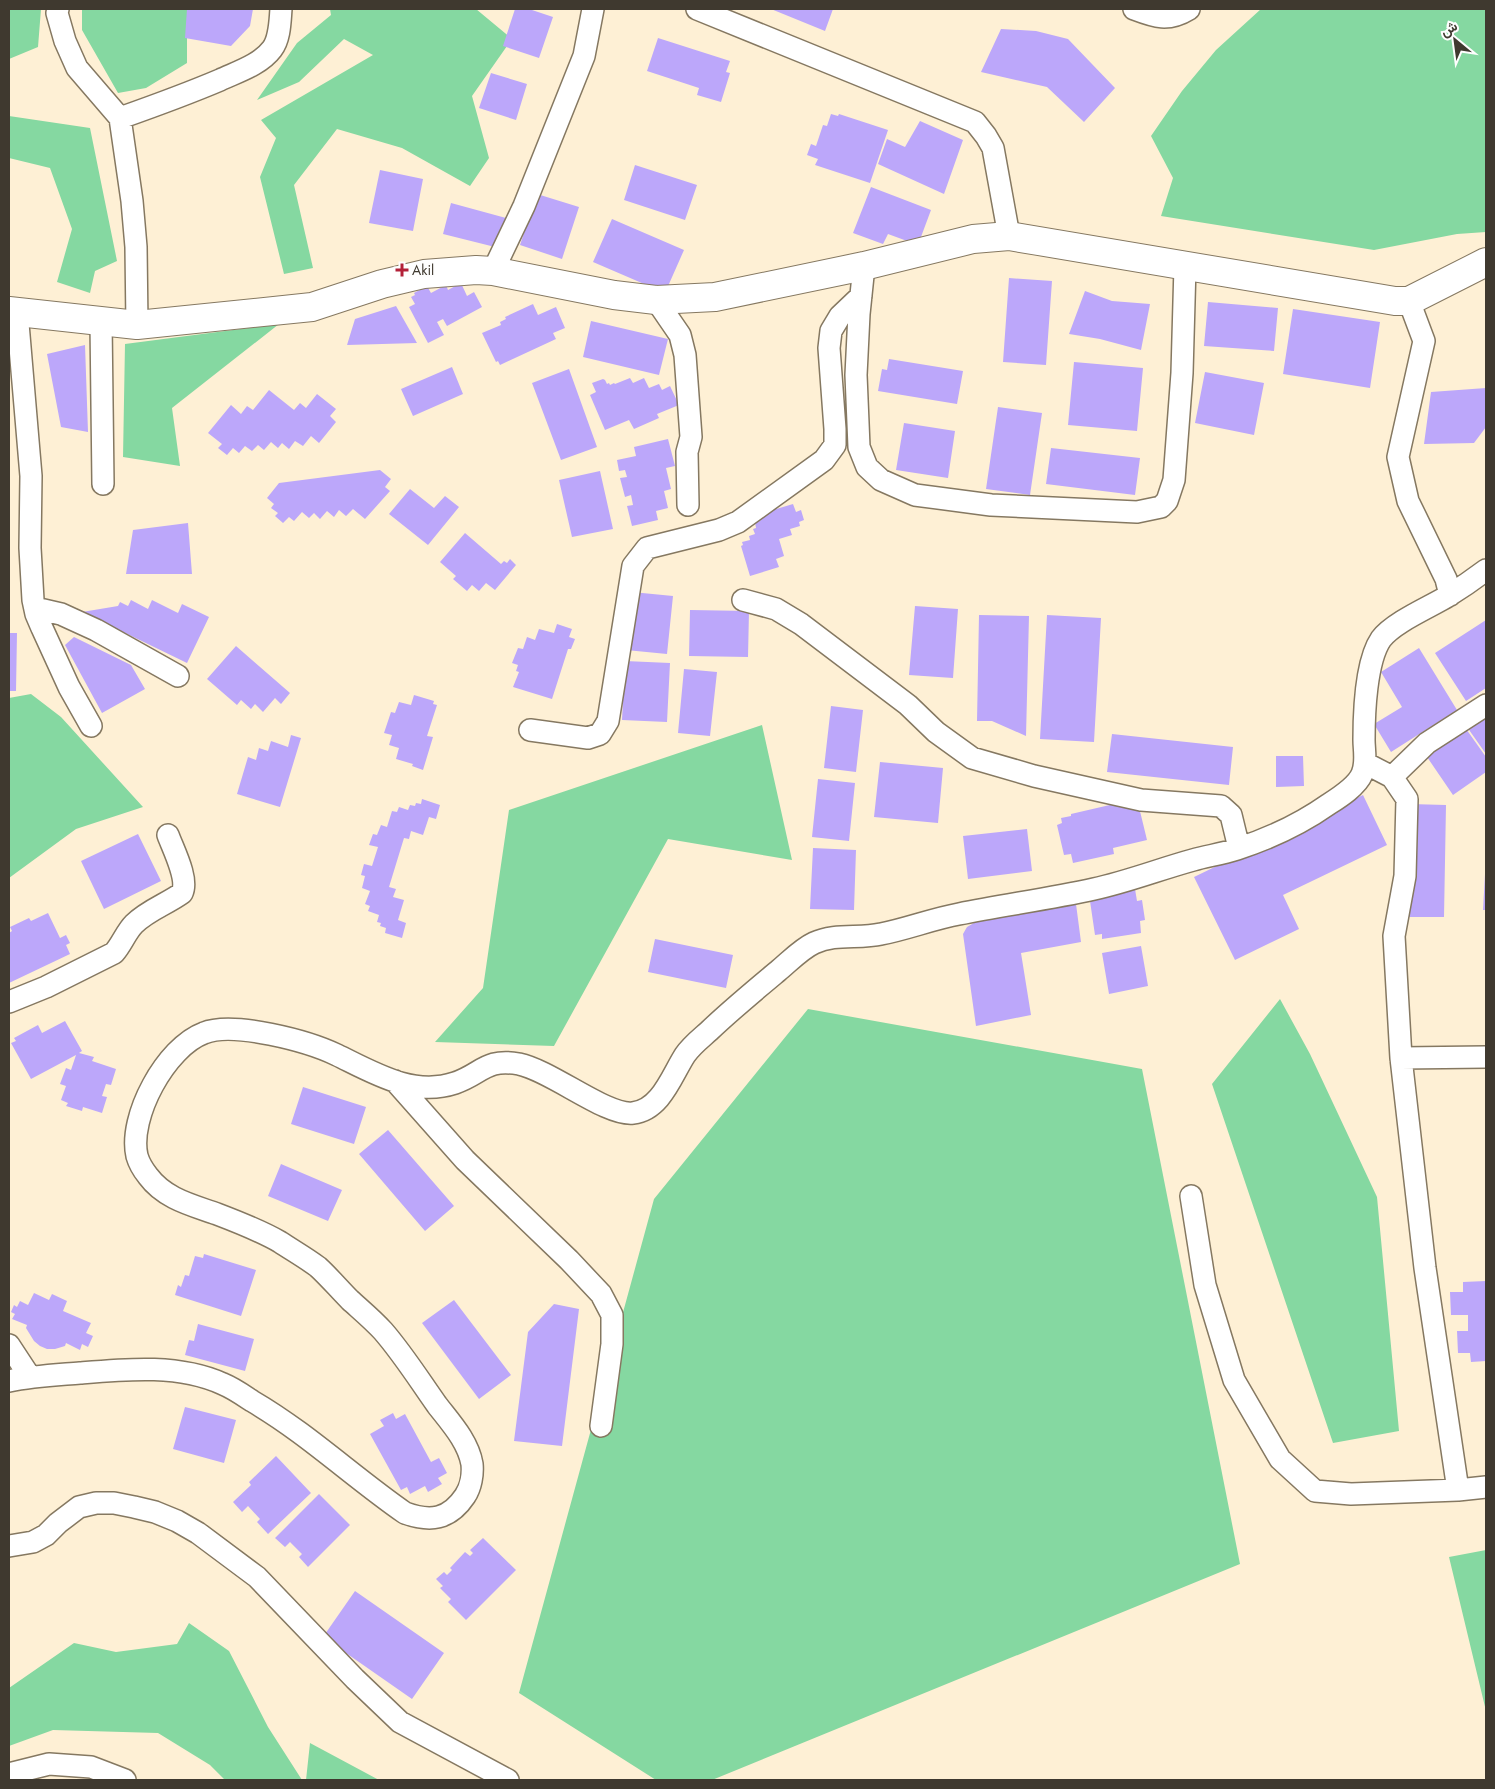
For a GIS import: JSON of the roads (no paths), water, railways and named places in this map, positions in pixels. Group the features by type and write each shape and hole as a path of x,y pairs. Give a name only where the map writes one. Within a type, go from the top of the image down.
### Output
{"street":[{"path":"58,9 65,41 77,68 120,118 132,200 136,246 137,325"},
{"path":"120,118 174,100 256,62 273,49 277,39 282,9"},
{"path":"493,271 524,206 562,114 584,56 593,9"},
{"path":"697,9 975,122 993,148 1009,236"},
{"path":"1134,9 1154,17 1164,18 1189,9"},
{"path":"91,726 42,628 35,608 32,592 30,548 31,476 13,312 137,325 312,307 382,284 424,274 457,270 493,271 614,295 656,300 715,297 864,266 973,239 1009,236 1395,302 1409,301 1486,262"},
{"path":"864,266 860,296 856,375 859,447 867,467 881,480 914,495 991,505 1137,512 1160,507 1168,501 1174,480 1182,373 1185,266"},
{"path":"530,730 588,738 600,734 608,721 632,566 647,548 719,530 738,522 824,460 834,445 835,429 829,348 831,331 840,316 860,296"},
{"path":"656,300 680,335 685,355 691,437 687,452 688,505"},
{"path":"1409,301 1424,341 1398,457 1408,501 1446,579 1450,595"},
{"path":"101,322 103,484"},
{"path":"9,1381 30,1377 120,1370 175,1372 201,1376 224,1384 282,1419 405,1513 433,1520 456,1506 467,1493 472,1476 472,1466 464,1442 384,1331 318,1268 274,1239 219,1215 185,1204 160,1189 143,1170 136,1154 137,1132 143,1107 162,1069 186,1043 202,1033 221,1028 301,1040 375,1074 415,1087 430,1089 453,1084 488,1065 513,1063 531,1067 555,1078 605,1106 633,1113 643,1110 659,1098 688,1050 732,1009 809,945 830,938 876,936 951,915 1098,888 1240,848 1285,829 1328,805 1362,776 1365,764 1366,687 1372,662 1382,639 1398,625 1450,595 1486,570"},
{"path":"743,600 776,609 802,624 908,705 936,732 972,758 1034,776 1141,800 1221,806 1231,815 1240,848"},
{"path":"35,608 62,614 96,630 178,676"},
{"path":"1392,777 1427,743 1486,706"},
{"path":"1365,764 1392,777 1407,799 1405,876 1394,936 1401,1058 1425,1268 1458,1490"},
{"path":"9,1002 46,987 114,953 138,920 182,893 184,889 182,870 168,834"},
{"path":"1401,1058 1486,1057"},
{"path":"395,1081 464,1160 569,1260 601,1294 612,1315 612,1344 601,1426"},
{"path":"1191,1196 1205,1285 1234,1380 1280,1459 1315,1491 1351,1494 1458,1490 1486,1487"},
{"path":"9,1344 30,1377"},
{"path":"9,1546 33,1542 46,1535 79,1507 96,1503 134,1507 155,1512 177,1521 198,1533 257,1577 354,1679 400,1722 508,1780"},
{"path":"9,1774 49,1764 91,1767 125,1780"}],"place":[{"name":"Akil","path":"402,270"}]}
